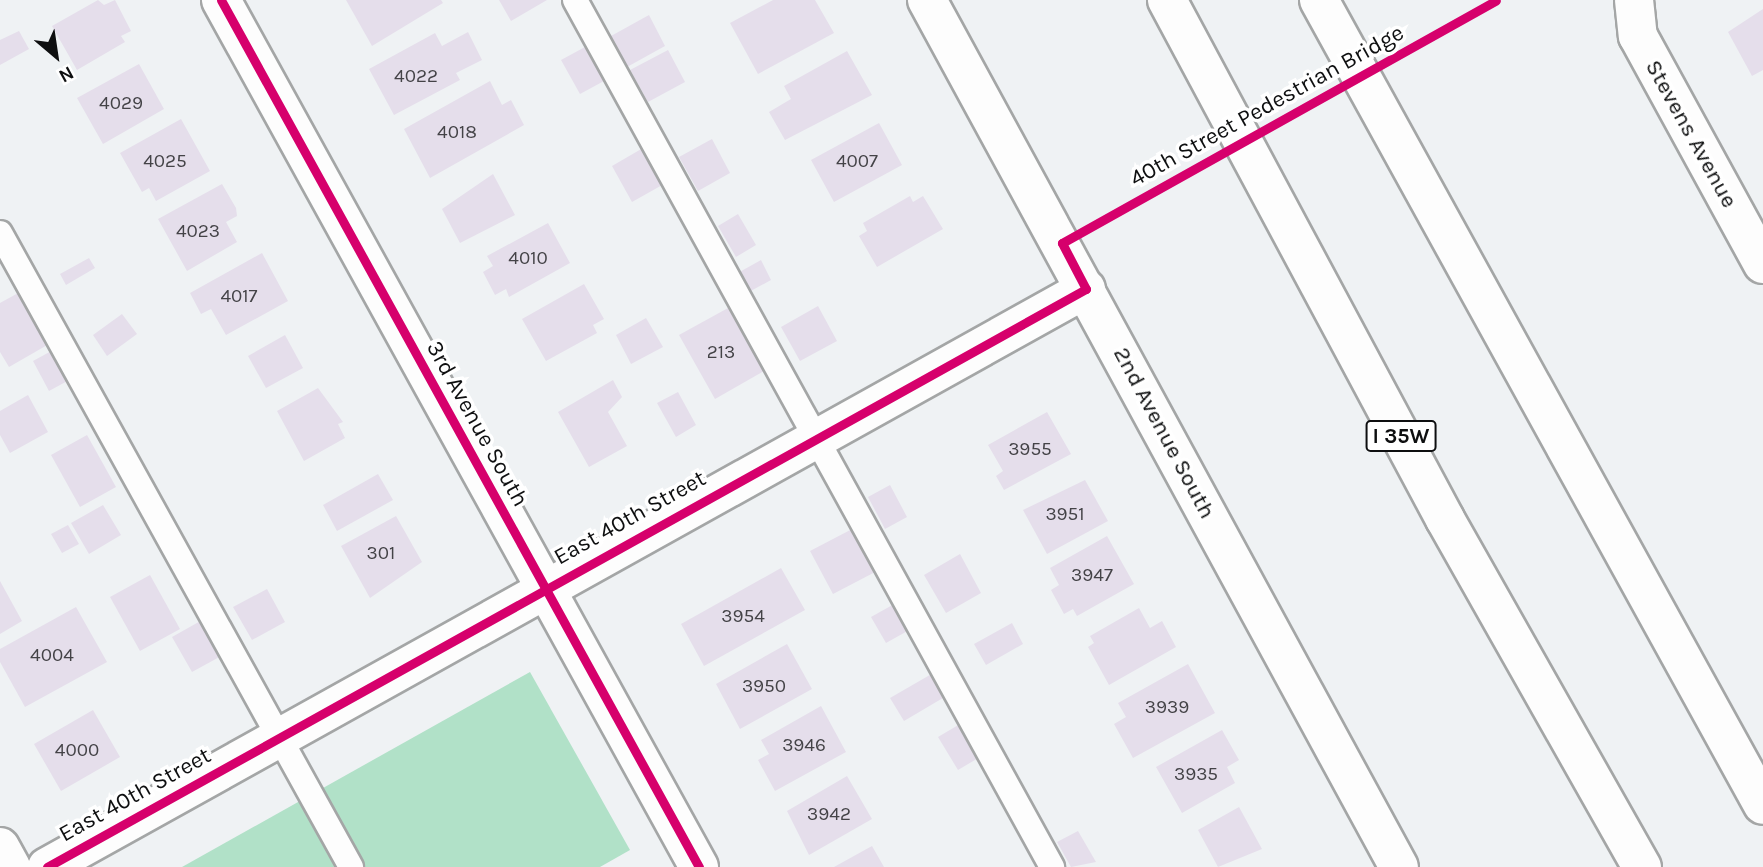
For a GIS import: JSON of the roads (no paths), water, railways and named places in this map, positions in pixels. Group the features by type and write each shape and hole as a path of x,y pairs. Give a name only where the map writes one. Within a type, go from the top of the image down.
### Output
{"main road":[{"name":"3rd Avenue South","path":"220,0 699,867"},
{"name":"2nd Avenue South","path":"927,0 1399,867"},
{"name":"I 35W","path":"1167,0 1445,519 1642,867"},
{"path":"1320,0 1763,805"},
{"name":"Stevens Avenue","path":"1633,0 1638,36 1763,264"},
{"name":"East 40th Street","path":"47,867 544,586 817,439 1086,289"},
{"path":"0,847 11,867"}],"lane":[{"path":"575,0 1052,867"},
{"path":"0,233 351,867"}]}
